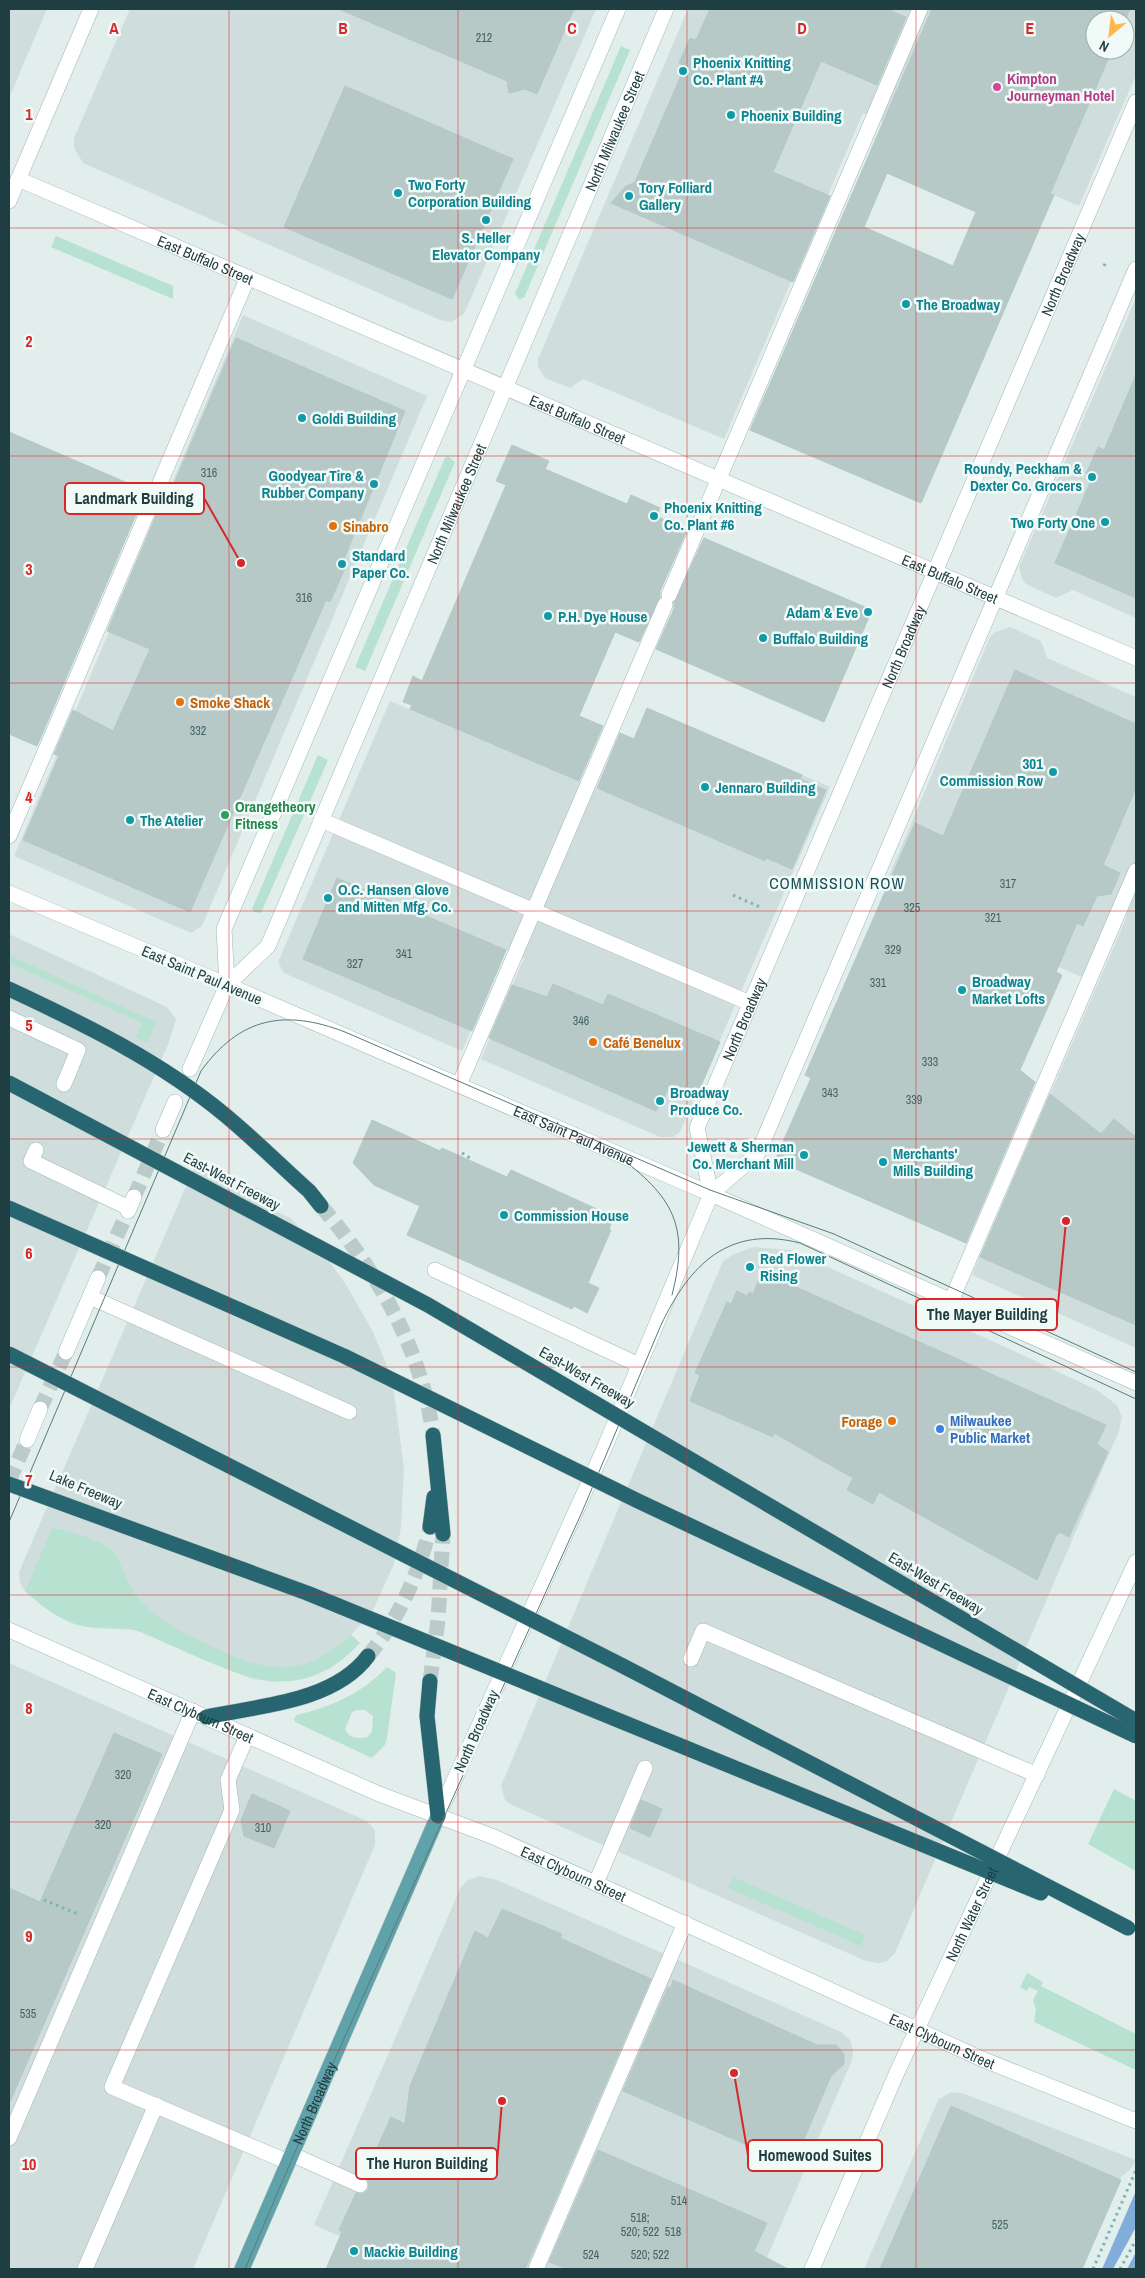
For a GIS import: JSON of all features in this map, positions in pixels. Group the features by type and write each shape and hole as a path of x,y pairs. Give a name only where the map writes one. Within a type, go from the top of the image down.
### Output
{"highway":[{"path":"9,989 98,1031 143,1057 224,1114 309,1191 322,1206"},
{"name":"East-West Freeway","path":"9,1083 428,1306 1136,1721"},
{"path":"9,1208 344,1356 638,1501 1136,1736"},
{"path":"9,1354 621,1665 1132,1930"},
{"path":"433,1435 438,1473 436,1530"},
{"name":"Lake Freeway","path":"9,1475 123,1524"},
{"path":"9,1484 123,1524 306,1593 1132,1930"},
{"path":"199,1714 311,1695 343,1679 368,1656"},
{"path":"430,1681 427,1716 438,1816"}],"main road":[{"path":"9,201 14,177 91,9"},
{"name":"North Milwaukee Street","path":"227,985 224,929 618,9"},
{"name":"North Milwaukee Street","path":"190,1069 227,985 268,946 666,9"},
{"path":"459,1085 920,9"},
{"name":"North Broadway","path":"712,1194 697,1128 1136,102"},
{"name":"East Buffalo Street","path":"14,177 1136,658"},
{"name":"North Broadway","path":"242,2269 438,1816 604,1449 712,1194 758,1153 1136,269"},
{"path":"9,836 248,277"},
{"path":"321,820 750,1003"},
{"path":"951,1301 1136,871"},
{"name":"East Saint Paul Avenue","path":"9,893 712,1194 1136,1383"},
{"path":"9,1018 78,1050 64,1084"},
{"path":"163,1130 175,1102"},
{"path":"36,1150 31,1162 130,1205"},
{"path":"435,1270 639,1365"},
{"path":"66,1352 98,1278"},
{"path":"90,1297 349,1412"},
{"path":"27,1440 40,1409"},
{"name":"North Water Street","path":"812,2269 917,2029 1136,1562"},
{"name":"East Clybourn Street","path":"9,1630 380,1794 494,1837 685,1922 982,2059 1136,2121"},
{"path":"691,1659 704,1631 1037,1775"},
{"path":"9,2138 199,1714"},
{"path":"247,1736 228,1780 232,1810 112,2087 360,2184"},
{"path":"596,1883 644,1768"},
{"path":"536,2269 685,1922"},
{"path":"85,2269 156,2105"}],"path":[{"path":"733,895 762,908"},
{"path":"462,1154 470,1158"},
{"path":"44,1900 57,1906"},
{"path":"1093,2269 1136,2170"},
{"path":"1120,2269 1136,2240"}],"shaded area":[{"path":"9,9 47,9 9,98"},
{"path":"130,9 596,9 464,314 451,322 440,320 83,163 74,148 74,138"},
{"path":"688,9 1136,9 1136,75 1079,206 863,113 724,439 583,379 570,388 545,378 538,367 538,359"},
{"path":"1136,298 1136,618 1073,590 1056,598 1026,584 1022,579 1019,567"},
{"path":"243,315 427,396 202,926 191,933 14,856"},
{"path":"1010,627 1041,641 1047,658 1136,697 1136,1348 972,1275 1127,916 1111,910 1082,977 883,890 990,637 995,632"},
{"path":"390,701 610,794 647,708 830,787 680,1132 673,1137 660,1137 481,1059 524,958 506,950 462,1051 284,973 278,962"},
{"path":"9,934 167,1007 176,1019 169,1042 9,1409"},
{"path":"197,1161 272,1195 267,1207 290,1218 315,1242 347,1286 373,1332 392,1378 404,1468 401,1527 394,1564 373,1610 351,1635 360,1643 329,1669 297,1679 274,1682 252,1679 135,1630 91,1628 73,1623 42,1606 25,1591 20,1583 19,1572"},
{"path":"754,1247 790,1250 1003,1346 1097,1390 1117,1405 1122,1417 1119,1431 895,1953 887,1961 880,1963 866,1961 512,1805 505,1800 501,1786 723,1261 734,1254"},
{"path":"9,1663 367,1821 375,1830 375,1845 193,2269 9,2269"},
{"path":"479,1876 497,1880 841,2032 850,2040 853,2049 852,2060 762,2269 416,2269 314,2225 460,1889 466,1881"},
{"path":"952,2092 962,2093 1136,2160 1131,2169 1121,2177 1081,2269 864,2269 936,2105 939,2099"}],"green space":[{"path":"621,46 630,50 524,298 522,297 520,300 515,294"},
{"path":"56,236 173,286 173,299 51,247"},
{"path":"448,456 455,462 365,671 355,667 445,458"},
{"path":"318,755 328,760 261,913 254,912 252,909"},
{"path":"9,955 156,1022 148,1043 136,1037 142,1023 9,963"},
{"path":"52,1528 84,1536 107,1547 116,1556 137,1597 150,1610 174,1627 248,1662 283,1667 299,1665 333,1649 351,1635 360,1643 336,1664 313,1676 290,1681 267,1680 220,1667 139,1631 74,1624 56,1615 25,1591"},
{"path":"387,1667 396,1673 387,1738 385,1745 372,1758 295,1722 294,1719 297,1715 323,1708 346,1698 367,1685","holes":["365,1710 373,1716 372,1731 368,1737 358,1738 349,1735 345,1729 352,1712"]},
{"path":"1114,1789 1136,1801 1136,1871 1088,1844"},
{"path":"733,1877 865,1935 861,1946 728,1888"},
{"path":"1027,1973 1043,1982 1041,1986 1136,2034 1136,2070 1034,2022 1036,2010 1033,2000 1038,1991 1029,1987 1027,1991 1020,1987"}],"water":[{"path":"1136,2171 1136,2269 1082,2269"}],"pier":[{"path":"1133,2166 1136,2168 1136,2191 1102,2269 1082,2269 1121,2180"},
{"path":"1136,2227 1136,2252 1127,2269 1113,2269"}],"building":[{"path":"339,9 574,9 537,94 525,89 509,93 507,81"},
{"name":"Phoenix Building","path":"710,9 887,9 906,17 877,85 821,61 773,172 830,196 793,282 611,203 625,187 635,182 685,66 679,63 690,38 696,40"},
{"name":"The Broadway","path":"932,9 1130,9 1085,10 1085,60 1108,60 1050,194 1054,195 921,503 750,430","holes":["887,173 976,212 953,266 864,227"]},
{"name":"Two Forty Corporation Building","path":"345,86 513,159 452,299 284,227"},
{"path":"236,338 405,411 342,564 346,566 330,602 326,600 190,912 23,840 59,756 54,754 73,710 113,731 150,649 107,631 163,499 167,500"},
{"name":"Two Forty One","path":"1136,375 1136,598 1055,563 1093,476 1086,474 1098,447 1104,450"},
{"path":"9,432 146,491 37,746 9,734"},
{"name":"P.H. Dye House","path":"512,445 549,461 545,469 627,504 631,495 660,508 656,516 687,530 660,591 660,597 639,642 615,632 579,716 603,726 579,781 410,709 412,705 403,702 413,676 422,681 506,485 496,481"},
{"name":"Buffalo Building","path":"704,538 872,610 824,722 656,649 674,609 674,603"},
{"path":"1015,670 1136,724 1136,788 1103,865 1120,873 1111,894 1097,896 1083,926 1077,923 1056,972 1062,975 1020,1070 1035,1082 966,1243 775,1160 811,1078 805,1075 915,823 943,836"},
{"name":"Jennaro Building","path":"647,708 802,775 800,779 826,790 792,869 766,858 765,861 597,788 620,733 634,739"},
{"path":"337,878 506,950 472,1031 303,959"},
{"name":"Café Benelux","path":"553,984 603,1005 608,994 720,1042 697,1095 671,1084 656,1111 489,1038 512,985 547,997"},
{"path":"1050,1094 1101,1134 1114,1119 1136,1137 1136,1325 980,1257"},
{"name":"Commission House","path":"372,1120 440,1151 442,1148 507,1177 511,1170 610,1215 607,1222 611,1224 609,1229 611,1230 588,1283 599,1288 587,1313 574,1306 572,1309 407,1235 420,1206 374,1185 353,1163"},
{"name":"Milwaukee Public Market","path":"762,1272 1106,1425 1097,1444 1108,1452 1069,1537 1059,1532 1056,1536 1037,1580 879,1492 873,1504 847,1490 853,1478 774,1433 773,1437 690,1401 700,1375 695,1373 727,1302 731,1304 737,1291 747,1296 749,1292 753,1294"},
{"path":"114,1733 162,1754 9,2104 9,1888 40,1902"},
{"path":"252,1794 290,1811 274,1848 244,1836 241,1820"},
{"path":"641,1800 662,1809 650,1837 630,1828"},
{"path":"502,1909 562,1934 560,1938 651,1979 525,2269 326,2269 342,2232 339,2230 356,2193 365,2193 369,2188 368,2180 364,2176 391,2117 405,2124 410,2086 475,1931 488,1938"},
{"path":"673,1980 817,2045 836,2045 844,2054 844,2064 831,2076 793,2165 623,2091 668,1987 671,1988"},
{"path":"951,2106 1121,2180 1082,2269 880,2269"},
{"path":"598,2150 767,2223 754,2251 788,2269 567,2269 549,2262"}],"tunnel":[{"path":"134,1197 163,1130"},
{"path":"321,1206 361,1257 394,1313 419,1372 433,1435"},
{"path":"98,1278 128,1211"},
{"path":"40,1409 66,1352"},
{"path":"9,1481 27,1440"},
{"path":"368,1656 389,1627 406,1595 414,1578 430,1527"},
{"path":"430,1681 438,1620 443,1534"}],"tram line":[{"path":"9,1522 201,1071 216,1053 232,1039 248,1029 265,1023 283,1020 303,1021 345,1032 710,1190 834,1234 1136,1372"},
{"path":"617,1155 652,1185 664,1199 672,1214 677,1231 679,1250 672,1295"},
{"path":"245,2269 333,2063 582,1512 661,1325 672,1303 699,1268 715,1254 732,1245 752,1240 775,1239 800,1243 1136,1399"}],"place":[{"name":"Phoenix Knitting Co. Plant #4","path":"683,71"},
{"name":"Kimpton Journeyman Hotel","path":"997,87"},
{"name":"Phoenix Building","path":"731,115"},
{"name":"Two Forty Corporation Building","path":"398,193"},
{"name":"Tory Folliard Gallery","path":"629,196"},
{"name":"S. Heller Elevator Company","path":"486,220"},
{"name":"The Broadway","path":"906,304"},
{"name":"Goldi Building","path":"302,418"},
{"name":"Roundy, Peckham & Dexter Co. Grocers","path":"1092,477"},
{"name":"Goodyear Tire & Rubber Company","path":"374,484"},
{"name":"Phoenix Knitting Co. Plant #6","path":"654,516"},
{"name":"Two Forty One","path":"1105,522"},
{"name":"Sinabro","path":"333,526"},
{"name":"Landmark Building","path":"241,563"},
{"name":"Standard Paper Co.","path":"342,564"},
{"name":"Adam & Eve","path":"868,612"},
{"name":"P.H. Dye House","path":"548,616"},
{"name":"Buffalo Building","path":"763,638"},
{"name":"Smoke Shack","path":"180,702"},
{"name":"301 Commission Row","path":"1053,772"},
{"name":"Jennaro Building","path":"705,787"},
{"name":"Orangetheory Fitness","path":"225,815"},
{"name":"The Atelier","path":"130,820"},
{"name":"O.C. Hansen Glove and Mitten Mfg. Co.","path":"328,898"},
{"name":"Broadway Market Lofts","path":"962,990"},
{"name":"Café Benelux","path":"593,1042"},
{"name":"Broadway Produce Co.","path":"660,1101"},
{"name":"Jewett & Sherman Co. Merchant Mill","path":"804,1155"},
{"name":"Merchants' Mills Building","path":"883,1162"},
{"name":"Commission House","path":"504,1215"},
{"name":"The Mayer Building","path":"1066,1221"},
{"name":"Red Flower Rising","path":"750,1267"},
{"name":"Forage","path":"892,1421"},
{"name":"Milwaukee Public Market","path":"940,1429"},
{"name":"Homewood Suites","path":"734,2073"},
{"name":"The Huron Building","path":"502,2101"},
{"name":"Mackie Building","path":"354,2251"}],"district":[{"name":"COMMISSION ROW","path":"837,883"}]}
